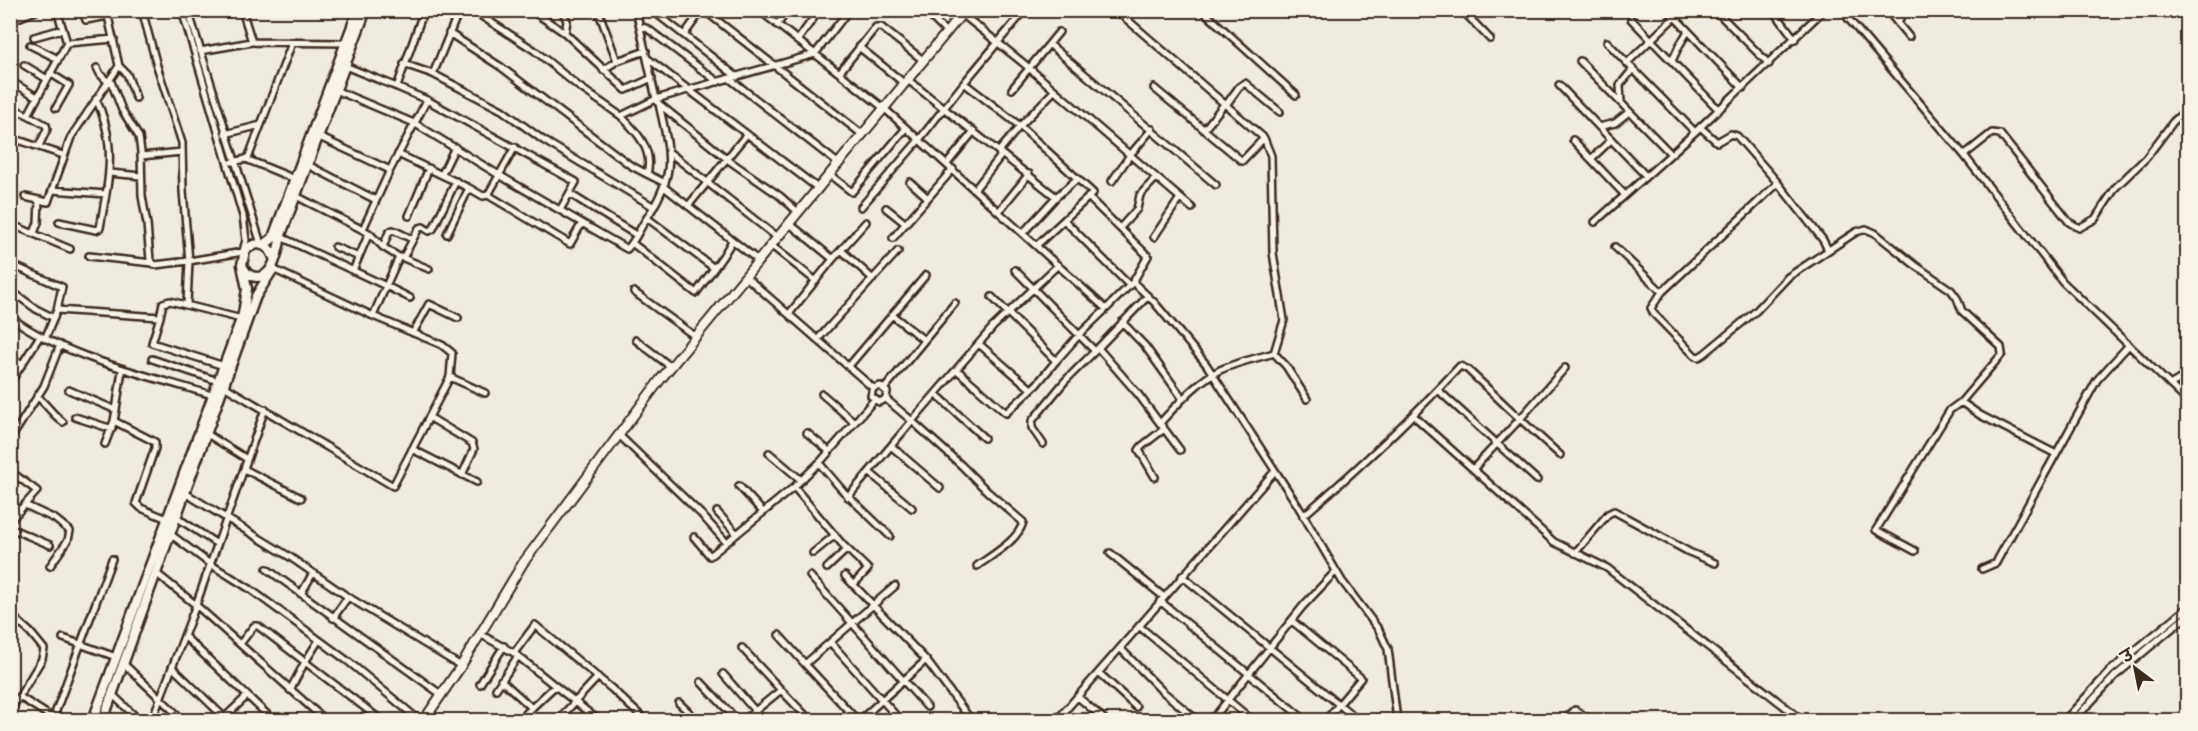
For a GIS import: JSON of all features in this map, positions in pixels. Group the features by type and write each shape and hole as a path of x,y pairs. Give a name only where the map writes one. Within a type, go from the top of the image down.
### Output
{"main road":[{"path":"103,720 120,660 221,383 256,296 273,269 280,237 308,165 315,135 358,10"},
{"path":"221,383 224,366 247,301 242,265 243,254 248,247 262,245 273,237 366,10"},
{"path":"262,245 272,252 274,258"},
{"path":"242,265 248,273 258,277 273,269"},
{"path":"172,518 185,493 207,434 216,397"},
{"path":"93,720 156,573 167,532"}],"street":[{"path":"10,21 38,10"},
{"path":"28,115 67,43 57,10"},
{"path":"81,10 86,21 126,10"},
{"path":"142,10 167,101 179,130 189,261 187,304"},
{"path":"182,10 231,162 262,245"},
{"path":"89,256 155,265 243,254 246,240 245,224 225,134 188,10"},
{"path":"242,10 252,42"},
{"path":"397,87 424,10"},
{"path":"472,10 534,50 578,86 621,116 634,129 648,153 650,165 647,174"},
{"path":"531,10 565,33 626,90 652,78"},
{"path":"562,10 567,21 565,33"},
{"path":"598,10 617,61"},
{"path":"335,90 414,123 627,249 654,207 668,177 670,153 636,10"},
{"path":"652,10 737,77"},
{"path":"684,35 703,10 863,135"},
{"path":"759,10 885,109 1106,309"},
{"path":"777,25 788,10"},
{"path":"797,40 817,13 809,10"},
{"path":"621,116 689,90 815,54 849,10"},
{"path":"924,10 947,33"},
{"path":"861,207 1025,10"},
{"path":"1116,10 1264,138 1271,156 1273,253 1284,314 1282,331 1274,353"},
{"path":"1202,10 1296,95"},
{"path":"1462,10 1490,39"},
{"path":"1668,10 1743,88"},
{"path":"1627,63 1682,10"},
{"path":"1715,10 1769,64"},
{"path":"1773,10 1795,39"},
{"path":"1841,10 1964,156 2056,274 2080,300 2187,402"},
{"path":"1887,10 1909,37"},
{"path":"1898,24 1903,10"},
{"path":"433,74 456,11"},
{"path":"1595,222 1769,64 1823,11"},
{"path":"167,532 210,564 250,589 423,720 461,666 523,563 619,435 671,367 964,12 1192,208"},
{"path":"25,197 48,202 63,155 74,131 118,66 108,16"},
{"path":"1631,19 1719,110"},
{"path":"640,26 648,29 718,82"},
{"path":"839,73 873,28 879,27 924,61"},
{"path":"34,37 63,29"},
{"path":"1672,61 1688,31"},
{"path":"1012,89 1059,32"},
{"path":"449,33 501,67 630,165 664,185 759,261"},
{"path":"67,43 114,39"},
{"path":"200,51 252,42 346,43"},
{"path":"1607,42 1695,132"},
{"path":"246,159 292,43"},
{"path":"1049,44 1216,185"},
{"path":"30,45 58,59"},
{"path":"859,47 974,131 1056,197"},
{"path":"603,70 617,61 646,54"},
{"path":"646,54 689,90 819,189"},
{"path":"1580,61 1671,154"},
{"path":"404,64 433,74 501,110 543,140 654,207"},
{"path":"24,65 69,85 56,108"},
{"path":"118,66 127,74 136,98"},
{"path":"345,66 427,100 576,182 560,210"},
{"path":"98,68 100,74 109,81 138,137 142,196 152,263"},
{"path":"1622,104 1620,85 1633,69"},
{"path":"730,79 839,164"},
{"path":"12,82 37,97"},
{"path":"964,83 1020,126 1092,193 1037,245"},
{"path":"1204,130 1239,87 1245,83 1280,112"},
{"path":"1558,85 1646,176"},
{"path":"1154,88 1242,160 1264,138"},
{"path":"975,189 1000,157 999,151 1054,91"},
{"path":"59,222 96,230 100,228 111,161 103,114 96,99"},
{"path":"363,229 390,170 427,100"},
{"path":"657,102 799,213"},
{"path":"10,107 46,125 47,129 39,146"},
{"path":"1964,156 1992,133 2000,134 2069,222 2079,228 2095,219 2116,187 2146,158 2173,122 2187,108"},
{"path":"1599,127 1615,123 1629,112"},
{"path":"225,134 261,125"},
{"path":"1700,127 1717,142 1734,134 1778,183 1823,240 1828,250"},
{"path":"830,175 852,192 906,128"},
{"path":"1112,181 1152,129"},
{"path":"947,164 974,131"},
{"path":"688,206 747,134"},
{"path":"315,135 390,170"},
{"path":"10,141 15,139 63,155"},
{"path":"1573,140 1624,194"},
{"path":"1591,159 1611,140"},
{"path":"442,174 455,147"},
{"path":"488,195 515,147"},
{"path":"141,156 182,152"},
{"path":"670,153 778,238"},
{"path":"398,154 483,196 488,195 570,244 582,223"},
{"path":"231,162 246,159 295,179"},
{"path":"308,165 376,200"},
{"path":"409,216 429,168"},
{"path":"893,238 953,170"},
{"path":"110,173 141,176"},
{"path":"999,211 1029,174"},
{"path":"1120,228 1138,207 1140,195 1156,178"},
{"path":"1023,233 1056,197 1077,179"},
{"path":"373,316 386,286 412,239 421,227 429,231 433,229 456,181"},
{"path":"910,182 928,198"},
{"path":"1778,183 1662,292 1652,304 1652,311 1692,354 1699,357 1756,311 1788,277 1861,229 1870,230 1955,294 1962,311 2002,350 2002,354 1961,402 1950,410 1876,530 1915,551"},
{"path":"447,234 469,188"},
{"path":"52,190 106,194"},
{"path":"570,194 636,235"},
{"path":"296,196 363,229 383,247 429,269"},
{"path":"957,370 1006,413 1032,389 1079,335 1132,284 1149,256 1088,197"},
{"path":"1154,237 1180,198"},
{"path":"34,233 38,223 39,200"},
{"path":"886,208 906,224"},
{"path":"647,218 714,268"},
{"path":"1064,220 1132,284 1148,296 1212,374 1336,571 1379,630 1388,649 1397,720"},
{"path":"789,314 867,222"},
{"path":"790,224 833,260"},
{"path":"10,244 13,225 70,249"},
{"path":"383,247 389,232 393,230 412,239"},
{"path":"353,271 369,233"},
{"path":"280,237 410,298"},
{"path":"632,243 696,292 732,241"},
{"path":"335,246 359,257"},
{"path":"772,246 816,281"},
{"path":"1615,247 1662,292"},
{"path":"841,250 873,279"},
{"path":"818,339 898,250"},
{"path":"10,264 62,287 63,291 54,318 10,383"},
{"path":"848,497 1007,313 1058,265"},
{"path":"152,359 221,383 393,486 450,377 452,353 441,345 273,269"},
{"path":"1015,270 1079,335 1096,349 1138,394 1180,450"},
{"path":"849,366 926,275"},
{"path":"746,277 873,388"},
{"path":"10,290 36,309 54,318"},
{"path":"634,292 696,337"},
{"path":"1043,444 1032,428 1032,421 1065,381 1148,296"},
{"path":"992,297 1056,361"},
{"path":"224,366 152,343 163,303 166,301 187,304 242,319"},
{"path":"885,388 955,303"},
{"path":"413,333 429,304 458,318"},
{"path":"57,310 160,317"},
{"path":"892,315 924,340"},
{"path":"10,317 42,337 122,370 216,397"},
{"path":"1122,322 1145,346 1183,399"},
{"path":"636,340 671,367"},
{"path":"979,344 1032,389"},
{"path":"10,440 44,386 60,345"},
{"path":"1982,569 1996,563 2097,380 2128,345"},
{"path":"1160,423 1212,374 1274,353"},
{"path":"1274,353 1287,366 1307,399"},
{"path":"10,358 23,364"},
{"path":"1303,516 1414,416 1460,366 1467,369 1560,455"},
{"path":"1473,469 1565,368"},
{"path":"105,444 114,422 122,370"},
{"path":"2170,385 2187,374"},
{"path":"450,377 485,393"},
{"path":"873,388 880,386 885,388 888,392 886,399"},
{"path":"873,388 871,396 874,400 879,402 886,399"},
{"path":"69,390 116,410"},
{"path":"1438,390 1537,480"},
{"path":"822,394 854,422"},
{"path":"936,394 984,438"},
{"path":"37,396 63,422"},
{"path":"886,399 1023,522 1009,541 977,566"},
{"path":"694,537 710,556 794,487 819,463 874,400"},
{"path":"1961,402 2056,454"},
{"path":"152,720 196,605 265,410"},
{"path":"1414,416 1554,542 1607,568 1800,720"},
{"path":"75,417 112,429"},
{"path":"429,417 472,443 474,449 462,475"},
{"path":"114,422 155,442 136,503 141,508 172,518 217,544"},
{"path":"1155,477 1139,450 1164,429"},
{"path":"807,433 829,451"},
{"path":"207,434 247,459"},
{"path":"619,435 701,514 726,542"},
{"path":"891,446 940,488"},
{"path":"412,449 477,482"},
{"path":"769,453 801,480"},
{"path":"819,463 848,497 890,536"},
{"path":"244,469 301,498"},
{"path":"10,471 37,491 10,521"},
{"path":"1059,720 1275,471"},
{"path":"870,472 912,508"},
{"path":"739,486 763,512"},
{"path":"794,487 868,569 853,585"},
{"path":"185,493 461,666"},
{"path":"10,504 55,519 70,531 68,540 50,566"},
{"path":"1575,553 1608,514 1614,511 1689,552 1715,563"},
{"path":"717,512 737,534"},
{"path":"10,528 50,545"},
{"path":"813,553 835,535"},
{"path":"827,568 848,549"},
{"path":"1110,553 1305,720"},
{"path":"20,697 55,719 112,559"},
{"path":"267,569 442,695"},
{"path":"1212,720 1292,621 1336,571"},
{"path":"156,573 196,605 325,720"},
{"path":"301,594 313,573"},
{"path":"810,576 927,707"},
{"path":"845,576 926,660 971,720"},
{"path":"1182,576 1358,720"},
{"path":"805,664 895,586"},
{"path":"333,618 348,597"},
{"path":"2065,720 2110,671 2187,607"},
{"path":"10,614 30,632 44,649 42,659 10,712"},
{"path":"2074,720 2115,676 2187,615"},
{"path":"1292,621 1361,678 1326,720"},
{"path":"240,644 256,625 381,720"},
{"path":"496,689 535,625 598,677 645,720"},
{"path":"1139,626 1252,720"},
{"path":"480,634 504,646 598,720"},
{"path":"779,635 858,720 926,660"},
{"path":"184,636 273,720"},
{"path":"63,638 120,660 183,720"},
{"path":"291,690 319,640"},
{"path":"830,642 900,720"},
{"path":"480,684 504,646"},
{"path":"742,648 810,720"},
{"path":"1120,648 1161,690 1197,720"},
{"path":"172,667 226,719 247,696"},
{"path":"1099,673 1136,706"},
{"path":"723,674 763,720"},
{"path":"558,720 598,677"},
{"path":"501,680 532,708"},
{"path":"701,682 737,720"},
{"path":"519,720 555,686"},
{"path":"744,720 781,690"},
{"path":"112,694 139,720"},
{"path":"1078,697 1105,720"},
{"path":"680,703 697,720"},
{"path":"1564,720 1575,710 1591,720"}]}
